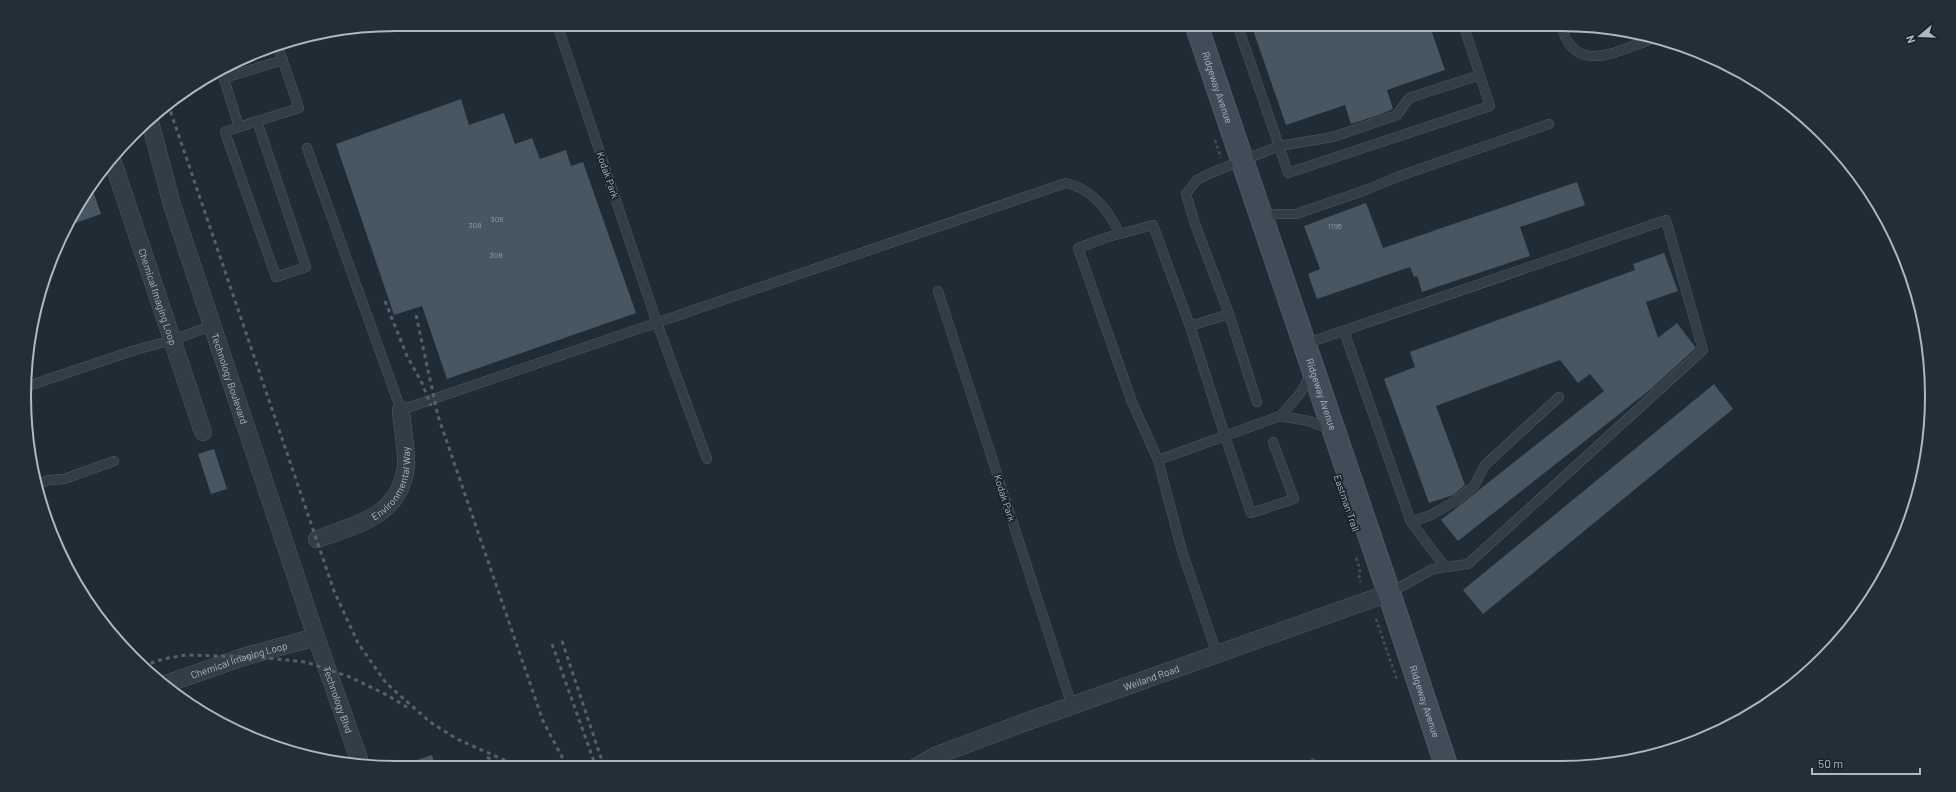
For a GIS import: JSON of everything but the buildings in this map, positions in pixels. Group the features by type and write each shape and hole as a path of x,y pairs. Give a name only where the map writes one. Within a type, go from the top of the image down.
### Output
{"main road":[{"name":"Ridgeway Avenue","path":"1198,31 1390,593 1445,761"}],"street":[{"name":"Technology Boulevard","path":"151,126 172,205 316,637"},
{"name":"Chemical Imaging Loop","path":"114,165 203,432"},
{"name":"Environmental Way","path":"317,539 374,518 398,495 406,465 401,410"},
{"name":"Weiland Road","path":"926,761 935,756 1072,706 1390,593"},
{"name":"Chemical Imaging Loop","path":"170,683 243,657 316,637"},
{"name":"Technology Blvd","path":"316,637 359,759"}],"lane":[{"name":"Kodak Park","path":"559,31 658,323 707,458"},
{"path":"1239,31 1288,173 1490,106 1465,31"},
{"path":"1564,31 1570,45 1582,56 1602,57 1644,41"},
{"path":"257,121 306,267 276,277 225,132 257,121 299,108 279,50"},
{"path":"231,71 283,60"},
{"path":"223,75 239,127"},
{"path":"1257,402 1229,314 1195,224 1186,194 1197,180 1213,172 1279,146 1333,136 1397,115 1409,98 1480,75"},
{"path":"1262,218 1276,214 1296,214 1366,190 1396,177 1549,124"},
{"path":"307,148 401,410 1066,183 1075,185 1086,191 1099,202 1112,218 1120,234"},
{"path":"1305,344 1666,220 1703,350 1468,564 1433,569 1390,593"},
{"path":"1217,654 1182,551 1158,460 1132,402 1078,248 1153,225 1190,326 1251,513 1294,499 1273,442"},
{"name":"Kodak Park","path":"938,291 1072,706"},
{"path":"1190,326 1229,314"},
{"path":"31,385 135,350 173,340 213,326"},
{"path":"1344,331 1411,522 1446,567"},
{"path":"1158,460 1280,416 1299,395 1314,371"},
{"path":"1411,522 1431,515 1455,501 1474,486 1485,465 1559,397"},
{"path":"1280,416 1309,421 1334,431"},
{"path":"41,483 64,478 114,461"}],"path":[{"path":"1356,555 1360,569 1359,579 1361,582"}],"railway":[{"path":"170,109 334,591 358,643 386,683 430,722 457,739 506,761"},
{"path":"385,301 407,356 422,383 431,406"},
{"path":"416,315 438,416 543,721 565,761"},
{"path":"562,641 602,761"},
{"path":"552,644 594,761"},
{"path":"149,664 163,659 186,655 256,657 306,662 350,677 387,695 410,709"},
{"path":"487,757 493,761"}]}
